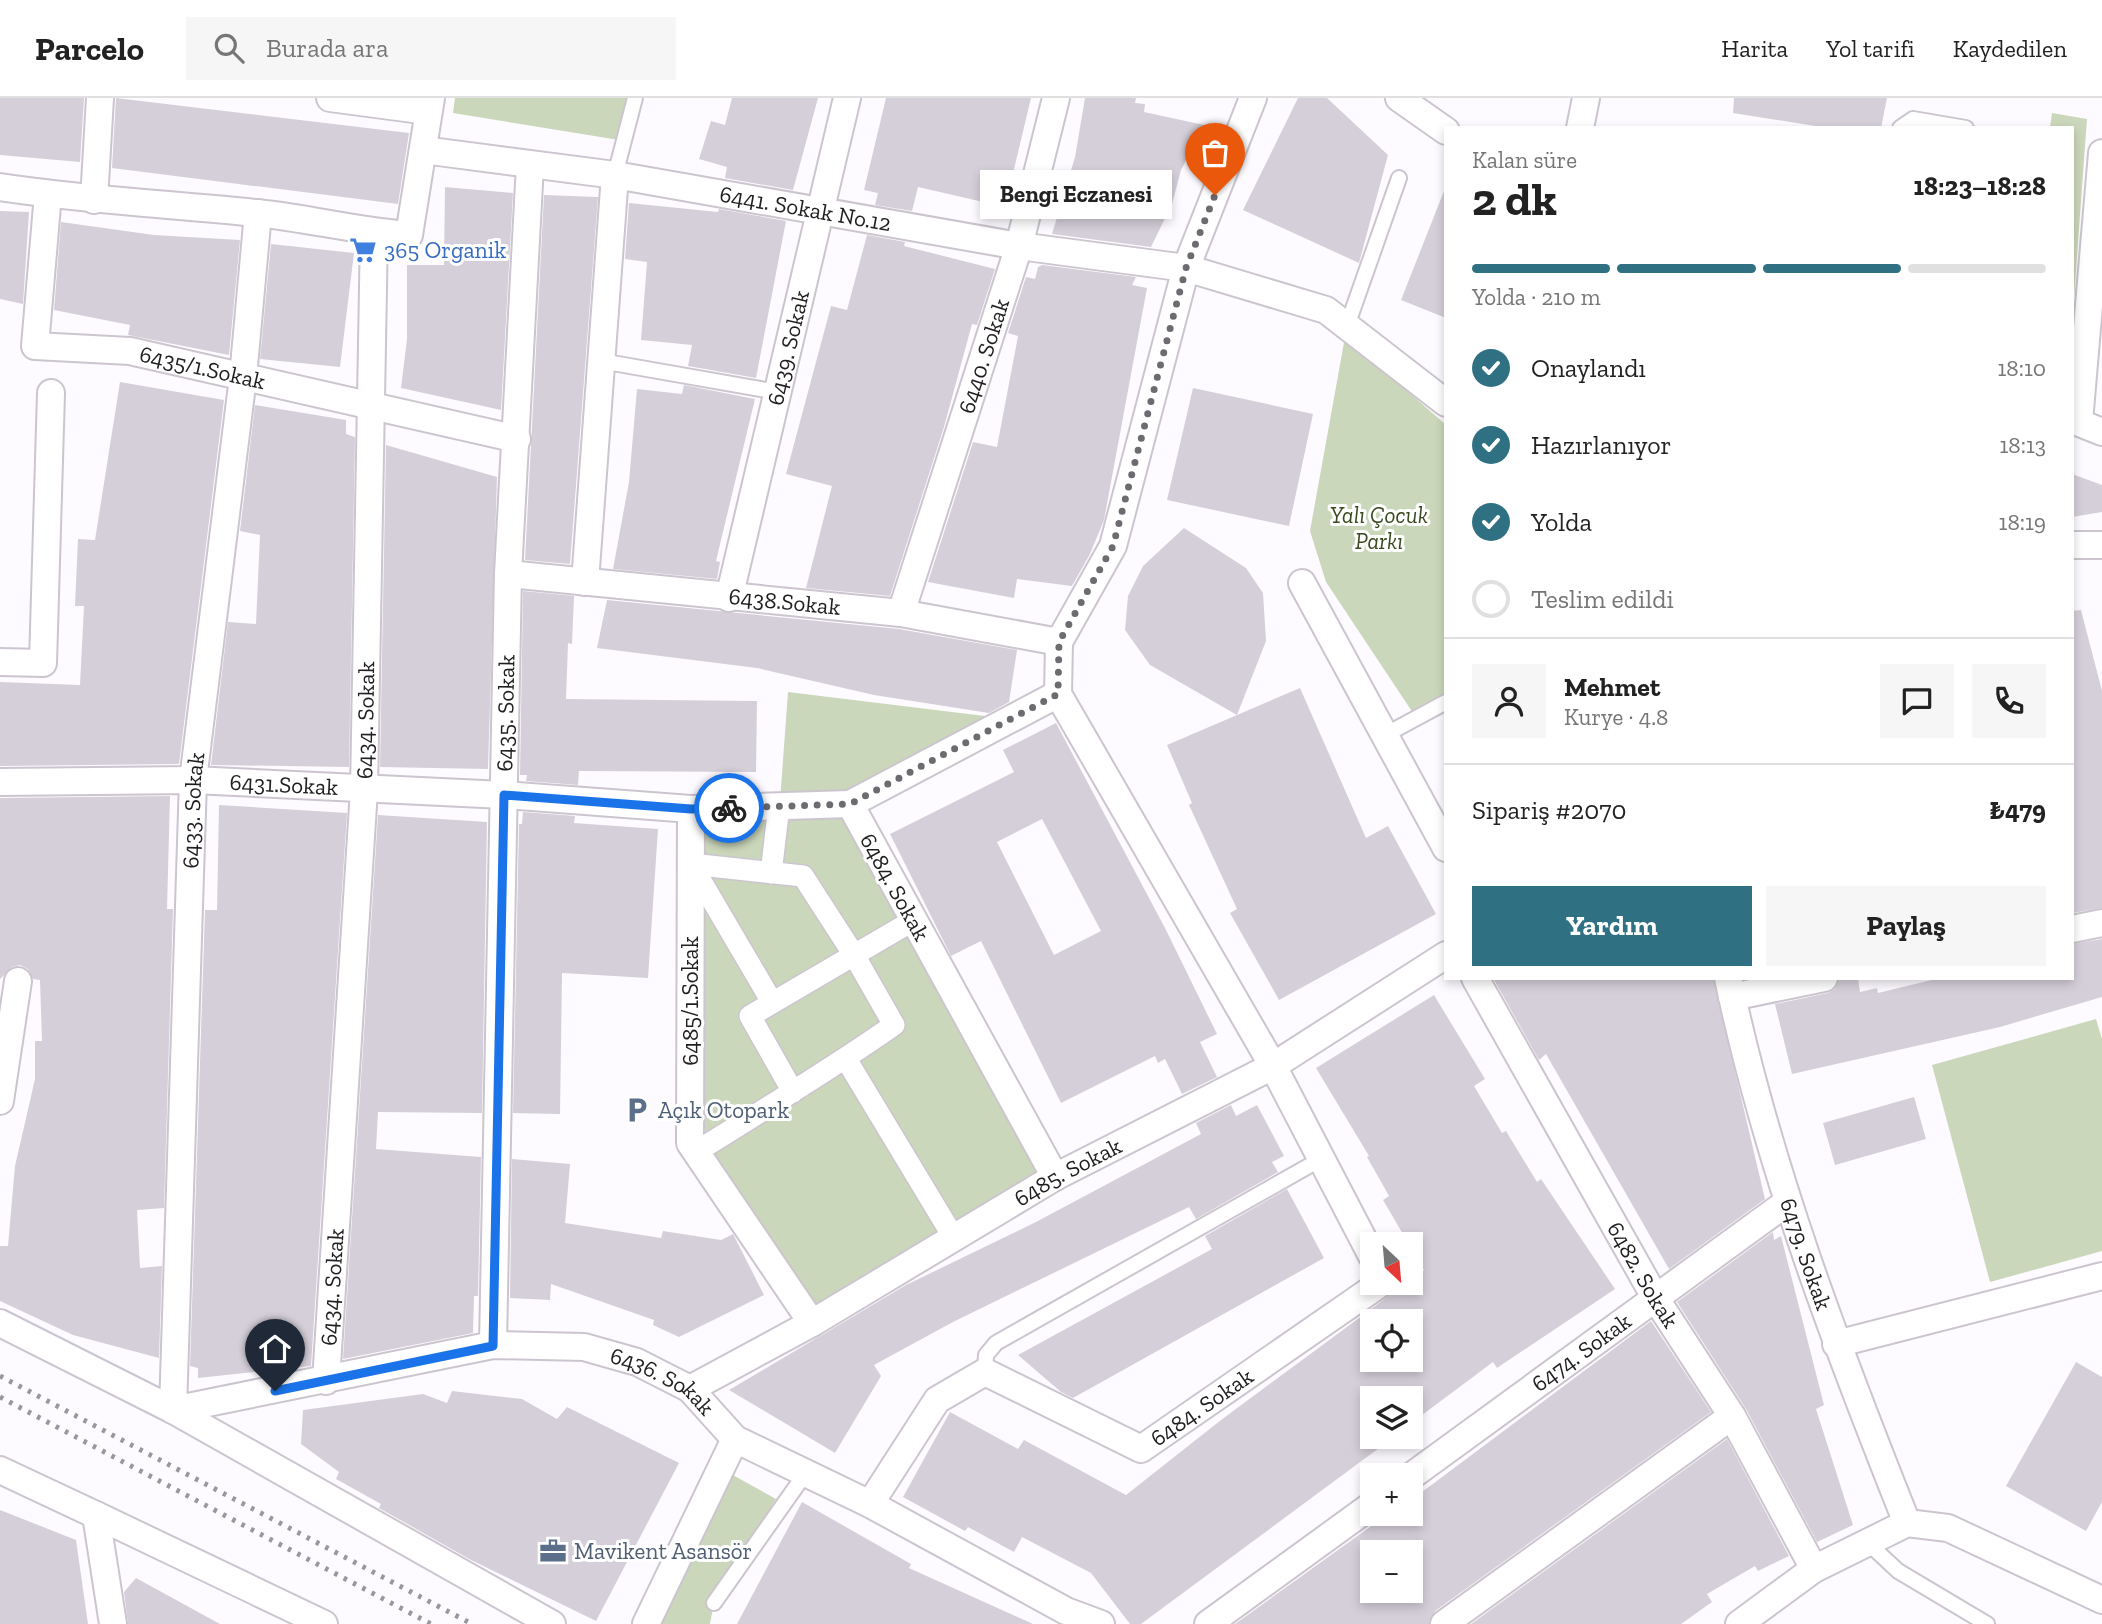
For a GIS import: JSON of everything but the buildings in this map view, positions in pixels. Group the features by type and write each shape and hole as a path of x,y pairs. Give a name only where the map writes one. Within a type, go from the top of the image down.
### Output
{"street":[{"path":"94,200 100,98"},
{"path":"0,187 94,200 258,213 373,232 410,235 429,105 330,98"},
{"name":"6439. Sokak","path":"729,598 847,98"},
{"name":"6440. Sokak","path":"901,613 1019,246 1056,98"},
{"path":"1253,98 1186,268 1113,546 1059,642 1058,694 1272,1066 1360,1233"},
{"path":"1399,98 1444,130"},
{"path":"1580,126 1586,98"},
{"name":"6441. Sokak No.12","path":"423,150 615,175 1019,246 1186,268 1326,310 1444,402"},
{"path":"2084,425 2102,153"},
{"name":"6435. Sokak","path":"493,1346 508,574 530,165"},
{"path":"585,582 615,175"},
{"name":"6435/1.Sokak","path":"48,194 35,346 131,351 517,439"},
{"name":"6433. Sokak","path":"173,1410 193,780 243,377 258,213"},
{"name":"6434. Sokak","path":"326,1381 364,790 368,405 373,232"},
{"path":"0,662 43,663 51,393"},
{"path":"2074,545 2102,545"},
{"name":"6438.Sokak","path":"508,574 901,613 1059,642"},
{"path":"1302,583 1444,844"},
{"path":"850,804 1058,694"},
{"name":"6431.Sokak","path":"0,782 193,780 504,795 691,809 850,804"},
{"name":"6484. Sokak","path":"850,804 1055,1177"},
{"path":"771,873 779,806"},
{"name":"6485/1.Sokak","path":"691,809 690,1143 812,1323"},
{"path":"691,864 803,876 854,955 894,1025 846,1059 696,1152"},
{"path":"691,864 772,1002"},
{"path":"793,1092 750,1016 914,920"},
{"path":"2074,929 2102,923"},
{"name":"6485. Sokak","path":"690,1389 812,1323 1055,1177 1272,1066 1444,956"},
{"name":"6482. Sokak","path":"1476,980 1656,1299 1732,1416 1814,1569"},
{"path":"1730,987 1803,980"},
{"path":"0,1101 18,981"},
{"name":"6479. Sokak","path":"1730,987 1786,1203 1836,1344 1907,1523"},
{"path":"846,1059 954,1238"},
{"name":"6474. Sokak","path":"1423,1468 1786,1203"},
{"path":"1836,1344 2102,1276"},
{"name":"6484. Sokak","path":"985,1372 1141,1449 1364,1295"},
{"path":"0,1323 173,1410 552,1624"},
{"name":"6436. Sokak","path":"173,1410 493,1346 584,1347 637,1362 690,1389 735,1438 870,1504 1065,1618 1101,1624"},
{"path":"870,1504 937,1400 985,1372"},
{"path":"1444,1624 1732,1416"},
{"path":"646,1624 735,1438"},
{"path":"0,1470 324,1624"},
{"path":"1208,1624 1360,1514"},
{"path":"96,1515 113,1624"},
{"path":"1740,1624 1814,1569 1907,1523 1948,1528 2102,1600"}],"lane":[{"path":"615,175 635,98"},
{"path":"1903,126 1913,119 1954,126"},
{"path":"1347,326 1399,178"},
{"path":"601,360 777,391"},
{"path":"1385,735 1444,703"},
{"path":"985,1372 986,1355 996,1343 1321,1159"},
{"path":"714,1603 805,1474"},
{"path":"1868,1543 1898,1571 1987,1624"}],"green space":[{"path":"455,98 628,98 619,140 453,113"},
{"path":"2052,113 2087,119 2074,298 2074,126 2050,126"},
{"name":"Yalı Çocuk Parkı","path":"1345,337 1444,423 1444,714 1421,725 1326,582 1310,531"},
{"path":"788,692 993,717 847,798 780,801"},
{"path":"850,804 1055,1177 812,1323 690,1143 691,809"},
{"path":"2096,1019 2102,1039 2102,1251 1990,1282 1932,1065"},
{"path":"731,1474 776,1499 714,1603 710,1624 660,1624"}],"railway":[{"path":"0,1376 472,1624"},
{"path":"0,1397 431,1624"}],"way so far":[{"path":"729,808 850,804 1058,694 1059,642 1113,546 1186,268 1215,195"}],"place":[{"name":"Bengi Eczanesi","path":"1215,195"},
{"name":"365 Organik","path":"363,250"},
{"name":"Açık Otopark","path":"637,1110"},
{"name":"Mavikent Asansör","path":"553,1551"}],"route":[{"path":"275,1391 493,1346 504,795 691,809 729,808"}]}
